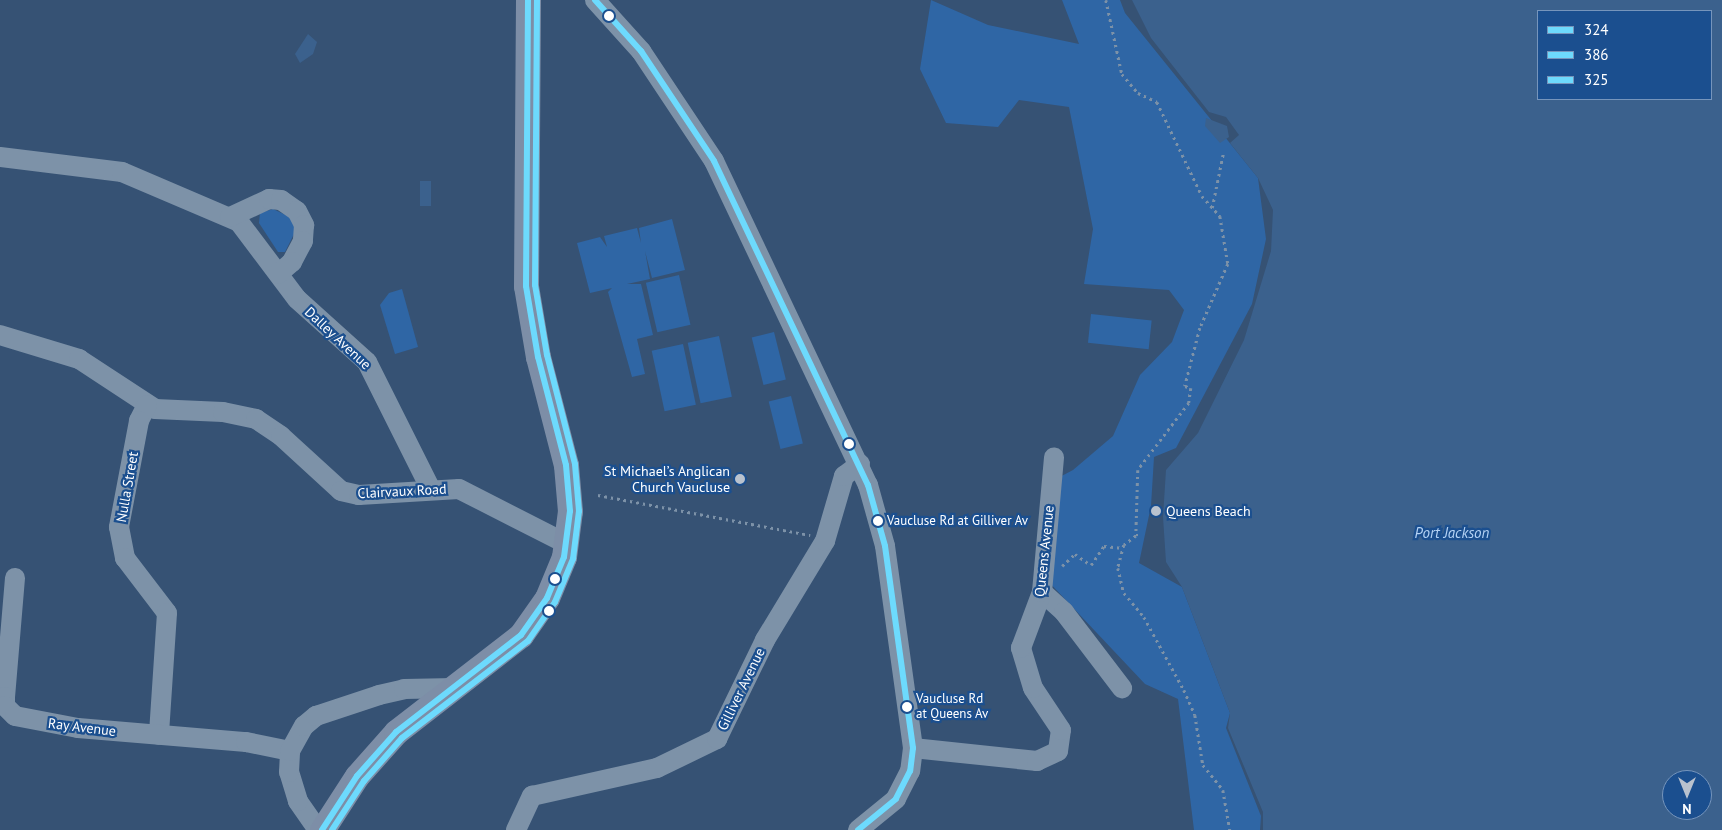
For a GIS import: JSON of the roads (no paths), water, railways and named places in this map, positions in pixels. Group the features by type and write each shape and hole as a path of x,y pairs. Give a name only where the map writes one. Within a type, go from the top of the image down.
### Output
{"main road":[{"path":"320,830 369,760 409,721 455,688 521,635 547,598 567,544 570,499 566,465 538,357 526,286 528,0"}],"street":[{"path":"596,0 641,51 703,142 860,464 885,546 913,748 910,771 896,799 858,830"},
{"name":"Dalley Avenue","path":"0,156 122,172 230,217 248,230 297,299 367,362 430,488"},
{"path":"230,217 269,199 294,207 304,225 303,241 292,262 278,274"},
{"name":"Clairvaux Road","path":"0,335 78,359 147,405 162,411 222,412 256,420 341,491 359,495 430,488 470,492 567,544"},
{"name":"Nulla Street","path":"147,405 139,421 119,527 125,558 167,613 159,735"},
{"name":"Queens Avenue","path":"913,748 1037,761 1058,751 1061,730 1033,688 1021,648 1042,592 1042,570 1054,458"},
{"name":"Gilliver Avenue","path":"516,830 532,796 657,768 717,739 766,640 825,541 844,476 860,464"},
{"name":"Ray Avenue","path":"15,578 5,697 9,711 26,720 159,735 246,742 290,752"},
{"path":"1042,592 1064,612 1122,688"},
{"path":"320,830 296,796 289,772 290,752 299,732 316,716 404,689 455,688"}],"water":[{"name":"Port Jackson","path":"1132,0 1722,0 1722,830 1263,830 1263,812 1228,728 1230,713 1182,587 1166,562 1163,517 1166,470 1198,433 1244,340 1271,251 1273,210 1258,178 1230,143 1239,135 1226,117 1209,112 1151,38"},
{"path":"308,34 317,42 313,54 300,63 295,54"},
{"path":"1206,118 1227,126 1229,137 1220,143 1205,126"},
{"path":"420,181 431,181 431,206 420,206"}],"place":[{"name":"St Michael’s Anglican Church Vaucluse","path":"740,479"},
{"name":"Queens Beach","path":"1156,511"},
{"name":"Vaucluse Rd at Gilliver Av","path":"878,521"},
{"name":"Vaucluse Rd at Queens Av","path":"907,707"}]}
